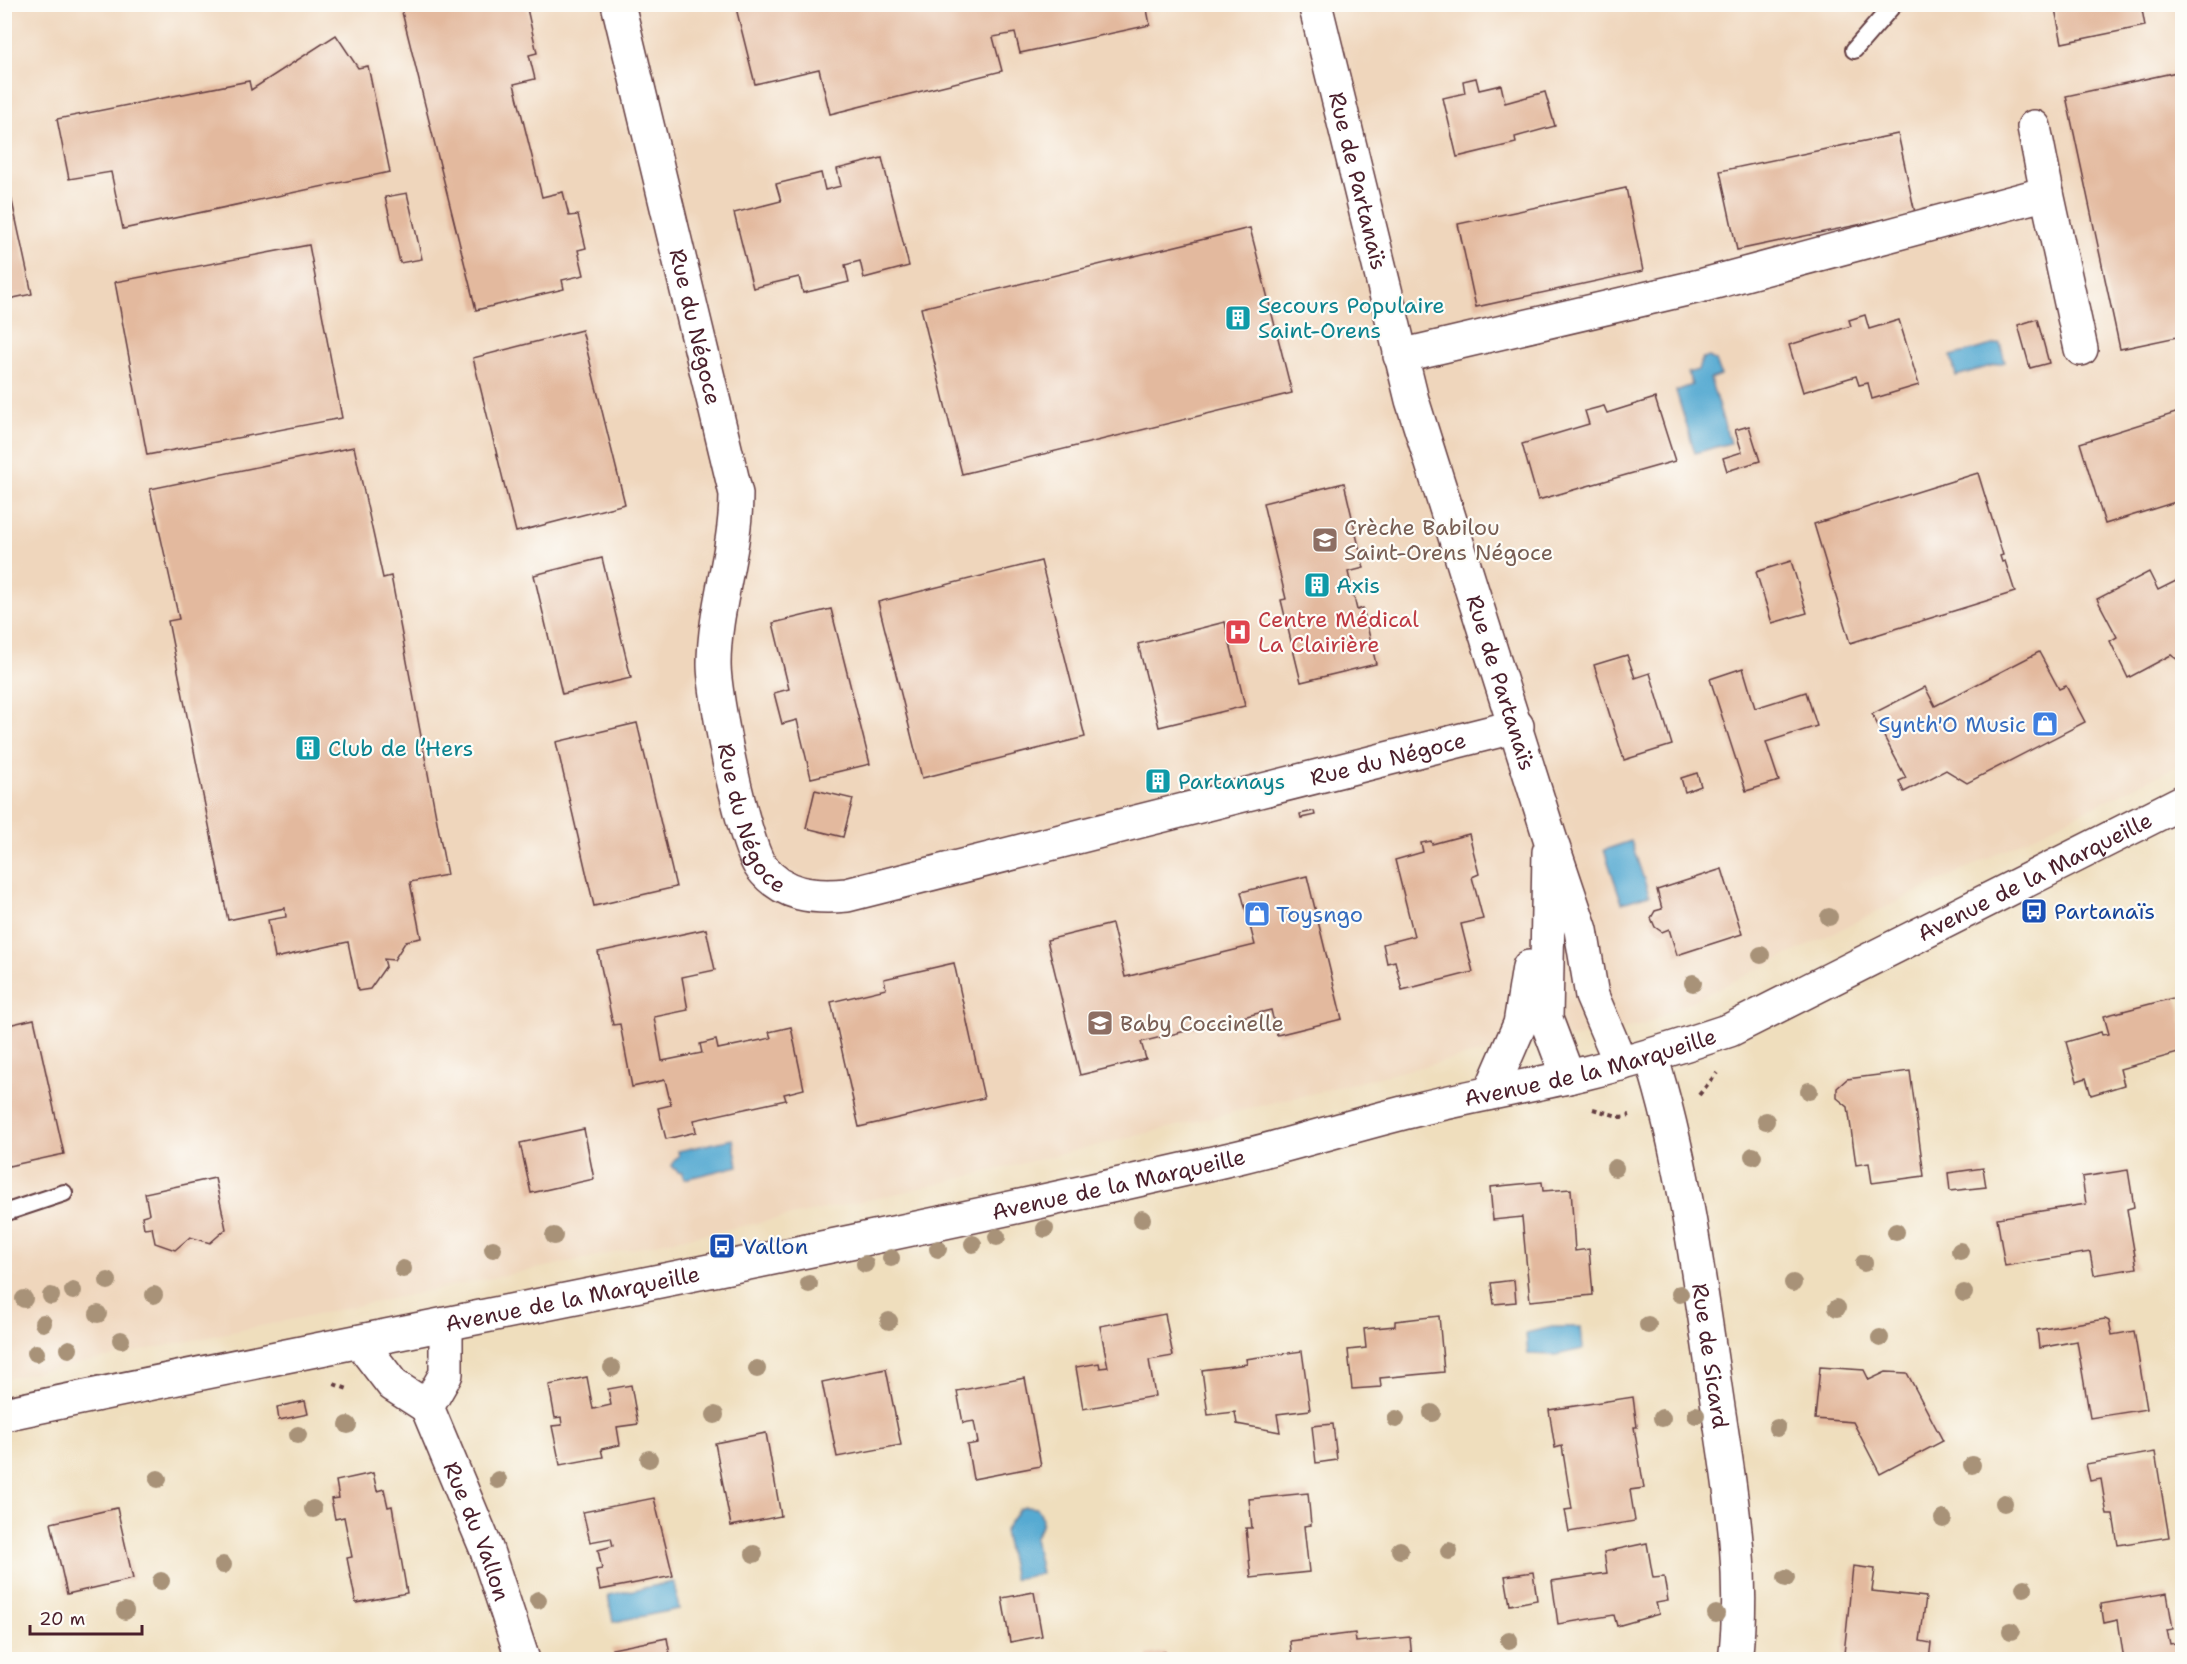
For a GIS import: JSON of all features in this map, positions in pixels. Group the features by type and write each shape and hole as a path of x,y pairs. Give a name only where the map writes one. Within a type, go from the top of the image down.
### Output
{"street":[{"name":"Rue du Négoce","path":"618,4 732,472 736,520 716,627 714,665 717,699 750,840 761,866 778,882 797,894 818,898 847,895 1517,726"},
{"name":"Rue de Partanaïs","path":"1315,4 1400,356 1550,838 1581,930 1592,996 1636,1060"},
{"path":"2034,127 2081,349"},
{"path":"1400,356 1704,285 2047,193"},
{"name":"Avenue de la Marqueille","path":"4,1414 261,1360 446,1326 1149,1177 1246,1155 1413,1110 1636,1060 1730,1030 2182,802"},
{"name":"Rue de Partanaïs","path":"1550,838 1547,890 1546,1019 1568,1077"},
{"name":"Rue de Partanaïs","path":"1490,1094 1520,1024 1530,953 1547,890"},
{"name":"Rue de Sicard","path":"1636,1060 1666,1106 1684,1193 1738,1543 1739,1622 1735,1659"},
{"path":"360,1342 393,1385 427,1407 446,1374 446,1326"},
{"name":"Rue du Vallon","path":"427,1407 486,1548 523,1659"}],"lane":[{"path":"1854,50 1894,4"},
{"path":"4,1213 64,1194"}],"shaded area":[{"path":"5,5 2182,5 2182,764 1643,1025 1462,1057 887,1196 5,1379"}],"water":[{"path":"2000,343 2005,362 1956,376 1951,356"},
{"path":"1709,357 1716,361 1721,375 1710,379 1730,443 1695,453 1676,391 1692,385 1688,373 1698,370 1702,359"},
{"path":"1631,841 1649,895 1622,903 1604,850"},
{"path":"733,1139 738,1166 684,1179 682,1173 672,1166 674,1160 679,1156 678,1151"},
{"path":"1552,1327 1581,1327 1583,1349 1556,1355 1528,1354 1526,1333"},
{"path":"1037,1508 1042,1519 1034,1538 1041,1574 1014,1579 1004,1531 1019,1509"},
{"path":"674,1582 679,1609 613,1622 608,1595"}],"building":[{"path":"400,4 526,4 537,53 529,55 535,79 514,84 542,197 563,192 569,216 578,215 586,248 578,250 584,275 562,280 564,289 476,310"},
{"path":"735,4 1146,4 1150,25 1020,53 1015,33 993,37 1002,71 830,114 819,69 755,84"},
{"path":"2054,4 2141,4 2145,26 2062,43"},
{"path":"336,35 358,68 368,66 390,172 123,229 111,172 69,179 57,119 249,81 251,90"},
{"path":"2177,72 2182,96 2182,336 2120,349 2066,96"},
{"path":"1476,78 1479,90 1501,85 1505,103 1545,92 1555,126 1515,137 1516,143 1457,157 1443,98 1465,93 1463,81"},
{"path":"1898,134 1915,213 1737,250 1720,171"},
{"path":"882,158 909,266 864,278 860,261 845,265 849,282 803,293 799,277 753,288 734,213 781,201 776,184 821,173 825,190 841,186 837,169"},
{"path":"4,164 32,294 4,300"},
{"path":"1626,188 1643,271 1476,307 1458,224"},
{"path":"407,193 422,259 400,263 385,197"},
{"path":"1250,228 1292,393 962,474 921,308"},
{"path":"309,245 342,418 147,455 115,282"},
{"path":"1865,315 1869,329 1899,320 1919,385 1872,399 1868,383 1859,385 1856,376 1803,392 1789,345 1851,326 1849,320"},
{"path":"2037,319 2049,363 2030,368 2018,325"},
{"path":"582,330 625,504 516,532 473,358"},
{"path":"1655,398 1675,461 1538,500 1522,444 1589,424 1585,411 1604,406 1607,413"},
{"path":"2182,411 2182,500 2105,524 2080,443"},
{"path":"1749,426 1760,461 1727,471 1723,458 1742,452 1735,430"},
{"name":"Club de l’Hers","path":"354,447 383,578 391,576 447,875 410,882 421,938 406,941 394,960 384,959 386,966 370,989 358,991 348,942 275,958 268,920 286,917 285,908 228,920 168,621 179,619 150,489"},
{"path":"1978,473 2003,555 2000,556 2002,562 2005,561 2015,592 1850,643 1814,524"},
{"name":"Axis","path":"1344,483 1364,568 1348,572 1357,610 1363,608 1376,664 1301,682 1281,600 1286,599 1263,503"},
{"path":"602,558 631,678 562,694 534,575"},
{"path":"1041,561 1085,737 922,778 878,602"},
{"path":"1791,561 1807,613 1772,623 1756,572"},
{"path":"2149,572 2158,590 2182,578 2182,663 2171,655 2128,678 2110,641 2117,637 2097,599"},
{"path":"831,609 870,764 811,778 797,720 782,724 774,693 789,689 773,623"},
{"path":"1225,622 1245,706 1159,727 1138,644"},
{"path":"2039,652 2059,689 2066,686 2085,722 1967,783 1946,770 1904,792 1899,781 1906,778 1872,714 1925,687 1935,706"},
{"path":"1627,655 1635,678 1650,673 1672,745 1624,760 1594,665"},
{"path":"1743,668 1755,708 1806,692 1817,726 1766,742 1779,781 1746,791 1710,679"},
{"path":"637,723 676,887 594,906 556,742"},
{"name":"Partanays","path":"1164,773 1167,784 1151,788 1148,777"},
{"path":"1697,773 1701,786 1685,792 1681,778"},
{"path":"815,790 853,799 843,837 806,828"},
{"path":"1314,811 1315,815 1301,818 1300,814"},
{"path":"1469,834 1479,874 1472,877 1483,919 1461,924 1473,972 1402,990 1395,961 1387,963 1383,944 1414,936 1395,860 1423,852 1421,843 1431,841 1432,844"},
{"path":"1722,869 1742,934 1677,955 1669,929 1662,932 1655,927 1651,918 1655,911 1662,909 1657,890"},
{"path":"1307,876 1342,1019 1277,1035 1271,1010 1141,1042 1146,1059 1080,1075 1047,940 1112,924 1125,977 1255,945 1241,892"},
{"path":"706,929 715,970 682,977 688,1010 654,1017 662,1061 702,1053 700,1044 716,1040 718,1049 771,1038 769,1032 791,1027 804,1089 784,1094 786,1100 694,1120 696,1132 666,1139 658,1108 671,1105 665,1080 632,1087 620,1024 613,1025 598,952"},
{"path":"954,963 984,1098 859,1127 831,1002 886,989 884,979"},
{"path":"2177,997 2182,1016 2182,1052 2120,1069 2124,1085 2091,1095 2086,1078 2077,1081 2066,1042 2101,1032 2102,1035 2109,1034 2104,1016"},
{"path":"34,1019 64,1154 4,1167 4,1026"},
{"path":"1910,1071 1924,1176 1872,1183 1869,1163 1856,1165 1848,1107 1837,1098 1837,1088 1847,1079"},
{"path":"584,1129 594,1179 531,1193 520,1143"},
{"path":"1983,1168 1986,1187 1950,1191 1948,1173"},
{"path":"2128,1170 2134,1207 2127,1209 2137,1268 2094,1275 2090,1252 2005,1266 1997,1218 2086,1204 2082,1177"},
{"path":"215,1178 226,1229 210,1243 190,1237 175,1250 155,1243 152,1227 144,1228 142,1216 149,1214 145,1193"},
{"path":"1542,1182 1543,1191 1571,1189 1575,1251 1589,1249 1593,1295 1530,1301 1522,1217 1493,1220 1490,1187"},
{"path":"1514,1280 1516,1302 1494,1304 1491,1283"},
{"path":"1165,1314 1173,1356 1149,1360 1155,1396 1083,1409 1076,1367 1099,1363 1100,1368 1108,1367 1100,1326"},
{"path":"1439,1316 1444,1372 1380,1378 1381,1387 1352,1389 1348,1350 1366,1348 1364,1329 1395,1326 1395,1321"},
{"path":"2105,1319 2109,1321 2112,1335 2134,1331 2147,1409 2090,1418 2077,1341 2039,1348 2037,1330"},
{"path":"1302,1351 1310,1410 1277,1414 1280,1432 1237,1424 1235,1412 1208,1415 1202,1370 1247,1364 1246,1359"},
{"path":"1820,1367 1864,1370 1869,1380 1886,1372 1907,1373 1943,1441 1880,1474 1853,1422 1815,1419"},
{"path":"886,1369 901,1445 837,1457 822,1382"},
{"path":"587,1377 593,1409 611,1405 608,1389 631,1385 638,1424 617,1427 620,1445 601,1449 603,1457 560,1465 552,1426 562,1425 561,1417 555,1418 549,1385"},
{"path":"1025,1378 1041,1466 973,1479 967,1445 978,1443 974,1421 963,1423 957,1391"},
{"path":"1633,1397 1637,1427 1634,1427 1644,1488 1630,1490 1635,1521 1569,1532 1565,1510 1572,1509 1562,1446 1555,1448 1549,1410"},
{"path":"305,1401 308,1414 279,1420 277,1407"},
{"path":"1333,1424 1337,1460 1316,1463 1312,1426"},
{"path":"766,1433 781,1516 731,1526 715,1443"},
{"path":"2155,1452 2169,1537 2118,1545 2113,1515 2107,1515 2101,1479 2090,1481 2086,1464"},
{"path":"373,1473 377,1491 384,1489 388,1507 392,1506 407,1593 356,1603 347,1558 352,1557 344,1517 335,1519 331,1499 339,1498 336,1481"},
{"path":"1308,1493 1311,1525 1304,1526 1309,1572 1251,1578 1246,1528 1252,1528 1249,1499"},
{"path":"654,1498 673,1576 600,1590 596,1570 602,1569 598,1550 613,1546 611,1538 590,1542 583,1512"},
{"path":"117,1508 133,1579 67,1594 51,1523"},
{"path":"1647,1543 1653,1578 1664,1577 1668,1601 1656,1603 1659,1614 1617,1626 1614,1615 1558,1624 1552,1581 1607,1573 1604,1552"},
{"path":"1853,1566 1875,1569 1872,1591 1926,1597 1920,1641 1931,1643 1929,1660 1888,1660 1844,1654"},
{"path":"1533,1572 1537,1600 1510,1605 1505,1576"},
{"path":"1034,1592 1042,1636 1010,1642 1002,1598"},
{"path":"2167,1593 2173,1629 2167,1630 2170,1644 2176,1643 2178,1660 2124,1660 2118,1620 2104,1623 2101,1604"},
{"path":"1355,1633 1356,1642 1410,1637 1412,1660 1292,1660 1290,1641"},
{"path":"667,1638 671,1660 614,1660 612,1649"},
{"path":"1165,1652 1166,1660 1147,1660 1147,1655"}],"place":[{"name":"Secours Populaire Saint-Orens","path":"1238,318"},
{"name":"Crèche Babilou Saint-Orens Négoce","path":"1325,540"},
{"name":"Axis","path":"1317,585"},
{"name":"Centre Médical La Clairière","path":"1238,632"},
{"name":"Synth'O Music","path":"2045,724"},
{"name":"Club de l’Hers","path":"308,748"},
{"name":"Partanays","path":"1158,781"},
{"name":"Partanaïs","path":"2034,911"},
{"name":"Toysngo","path":"1257,914"},
{"name":"Baby Coccinelle","path":"1100,1023"},
{"name":"Vallon","path":"722,1246"}]}
